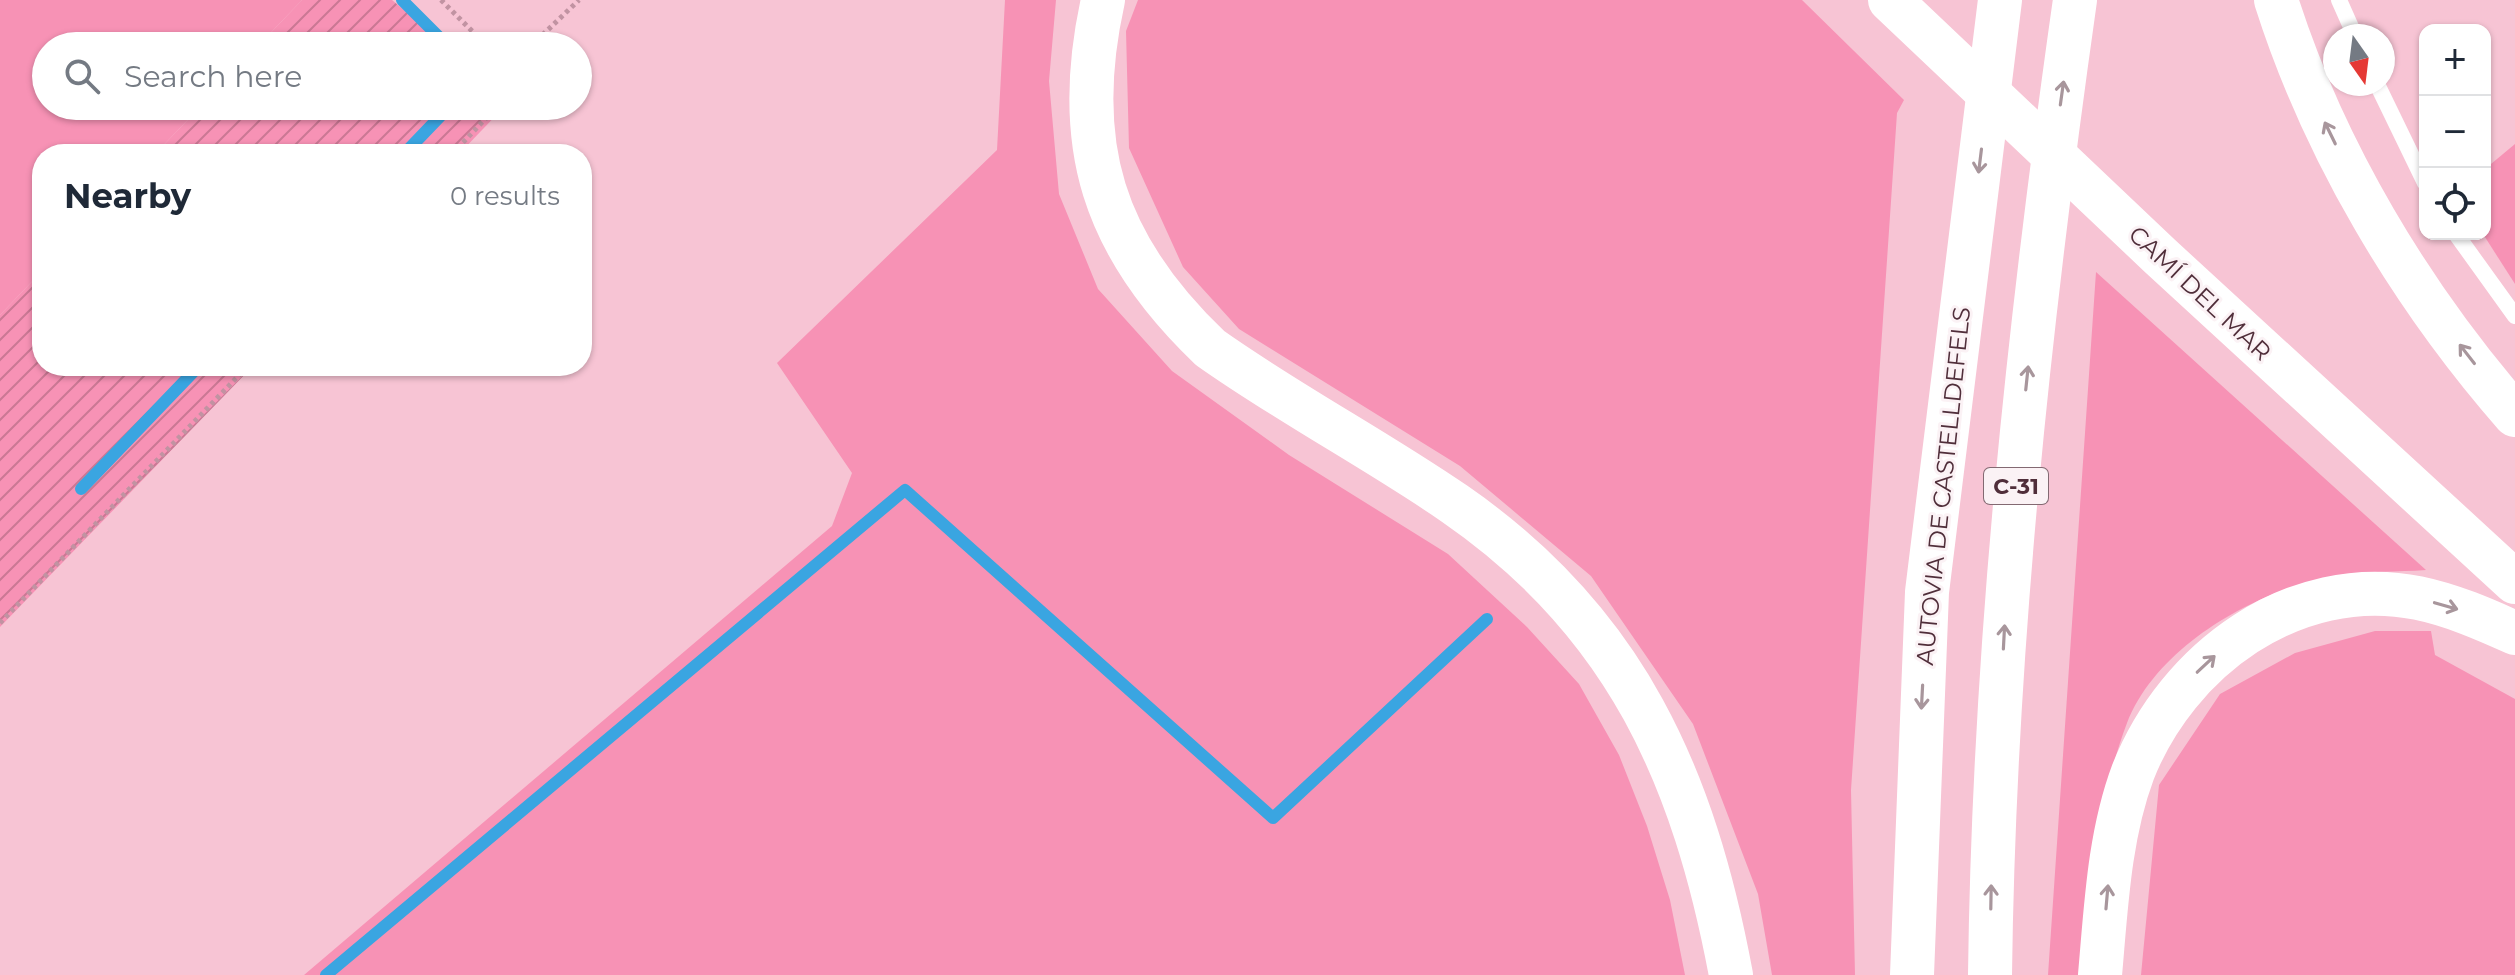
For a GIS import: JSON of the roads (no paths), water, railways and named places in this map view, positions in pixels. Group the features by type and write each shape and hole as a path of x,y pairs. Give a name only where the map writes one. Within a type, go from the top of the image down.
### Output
{"main road":[{"path":"1103,0 1093,45 1090,127 1097,172 1131,252 1181,321 1210,348 1456,505 1536,568 1573,608 1630,685 1659,735 1681,786 1703,848 1731,975"},
{"name":"CAMÍ DEL MAR","path":"1890,0 2160,256 2515,582"},
{"name":"AUTOVIA DE CASTELLDEFELS","path":"1912,975 1927,592 2000,0"},
{"name":"C-31","path":"1990,975 1991,868 2006,590 2039,251 2075,0"},
{"path":"2276,0 2309,91 2362,197 2440,319 2515,415"},
{"path":"2100,975 2109,875 2132,774 2155,725 2178,691 2224,647 2262,623 2297,608 2344,596 2377,594 2441,604 2515,633"}],"lane":[{"path":"2339,0 2350,24"},
{"path":"2383,96 2419,171"},
{"path":"2460,240 2515,316"}],"waterway":[{"path":"402,0 434,32"},
{"path":"414,144 437,120"},
{"path":"81,489 189,376"},
{"path":"326,975 905,490 1273,818 1487,619"}]}
